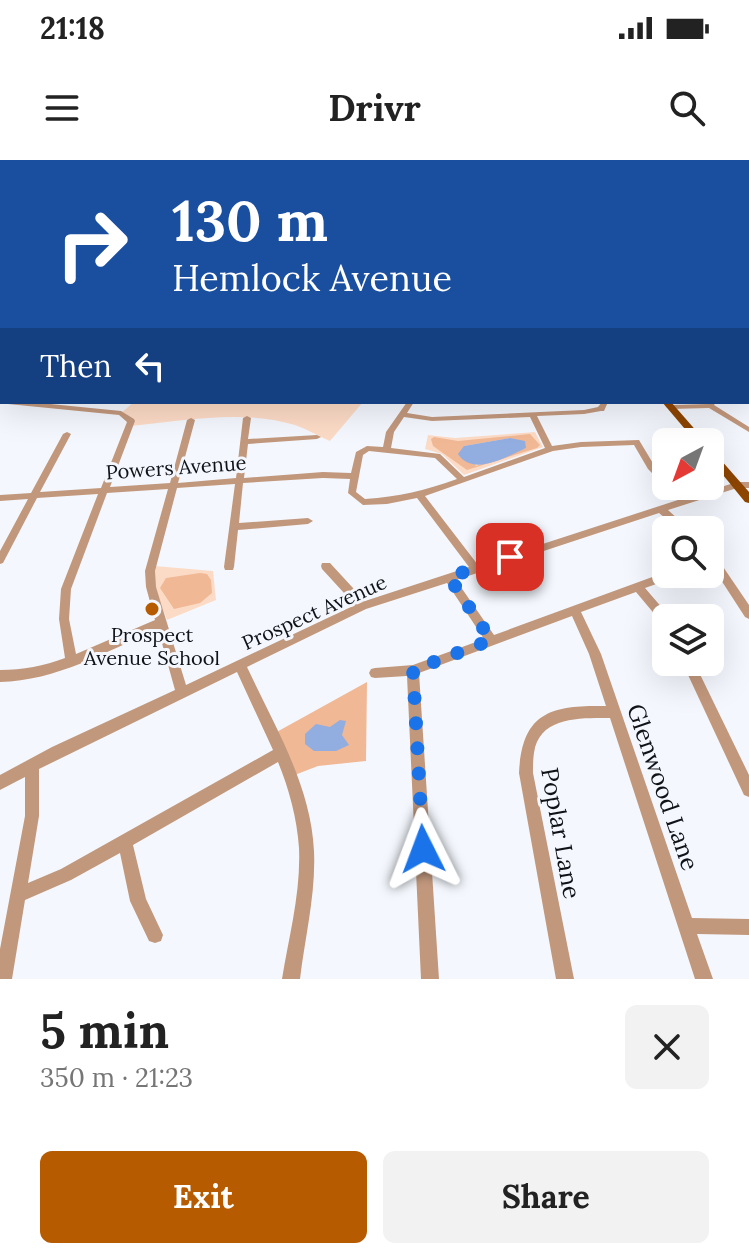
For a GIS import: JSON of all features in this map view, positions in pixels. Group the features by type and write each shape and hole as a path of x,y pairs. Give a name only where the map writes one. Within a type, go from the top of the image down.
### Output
{"main road":[{"path":"668,404 689,428"},
{"path":"724,467 743,485 749,499"}],"street":[{"path":"28,404 116,413 126,415 131,421 66,589 64,619 71,659"},
{"path":"387,449 390,432 410,404"},
{"path":"402,415 432,419 594,411 601,409 604,404"},
{"path":"668,404 712,404 749,430"},
{"path":"532,414 550,449"},
{"path":"229,567 247,418"},
{"path":"182,693 151,587 150,571 191,420"},
{"path":"0,560 67,434"},
{"path":"244,442 317,437"},
{"path":"462,479 437,456 387,449 361,450 352,493 363,502 418,493 462,479 550,449 636,442 652,468"},
{"name":"Powers Avenue","path":"0,498 323,475 355,476"},
{"path":"418,493 475,568"},
{"name":"Prospect Avenue","path":"0,783 363,606 688,500"},
{"path":"661,509 669,516"},
{"path":"234,527 308,521"},
{"path":"326,566 363,606"},
{"path":"449,577 491,640"},
{"path":"724,578 749,614"},
{"path":"375,673 413,670 652,582"},
{"path":"638,587 652,604"},
{"name":"Glenwood Lane","path":"575,611 595,654 704,979"},
{"path":"0,676 33,674 162,622"},
{"path":"240,665 300,803 306,835 304,882 291,979"},
{"path":"413,670 430,979"},
{"path":"695,676 749,790"},
{"name":"Poplar Lane","path":"565,979 526,773 527,746 532,735 549,719 570,713 613,712"},
{"path":"18,895 66,875 279,754"},
{"path":"3,979 32,816 32,765"},
{"path":"125,842 138,901 155,935"},
{"path":"687,926 749,927"}],"shaded area":[{"path":"132,404 361,404 330,441 295,425 275,420 234,417 130,426 121,413"},
{"path":"535,432 543,447 464,475 442,454 425,449 428,435 455,438"},
{"path":"530,434 540,445 467,470 433,446 431,439 458,441","holes":["510,438 526,448 476,466 464,446"]},
{"path":"155,566 213,571 216,600 167,620 153,584"},
{"path":"207,574 211,580 212,593 200,603 174,609 160,588 166,578"},
{"path":"367,682 366,761 318,766 292,776 273,734"}],"water":[{"path":"510,438 525,441 526,448 481,465 464,461 458,454 464,446"},
{"path":"340,720 346,721 342,735 349,745 336,751 314,751 305,744 305,734 316,724 330,727"}],"place":[{"name":"Prospect Avenue School","path":"152,609"}],"route":[{"path":"423,849 413,670 491,640 449,577 510,557"}]}
